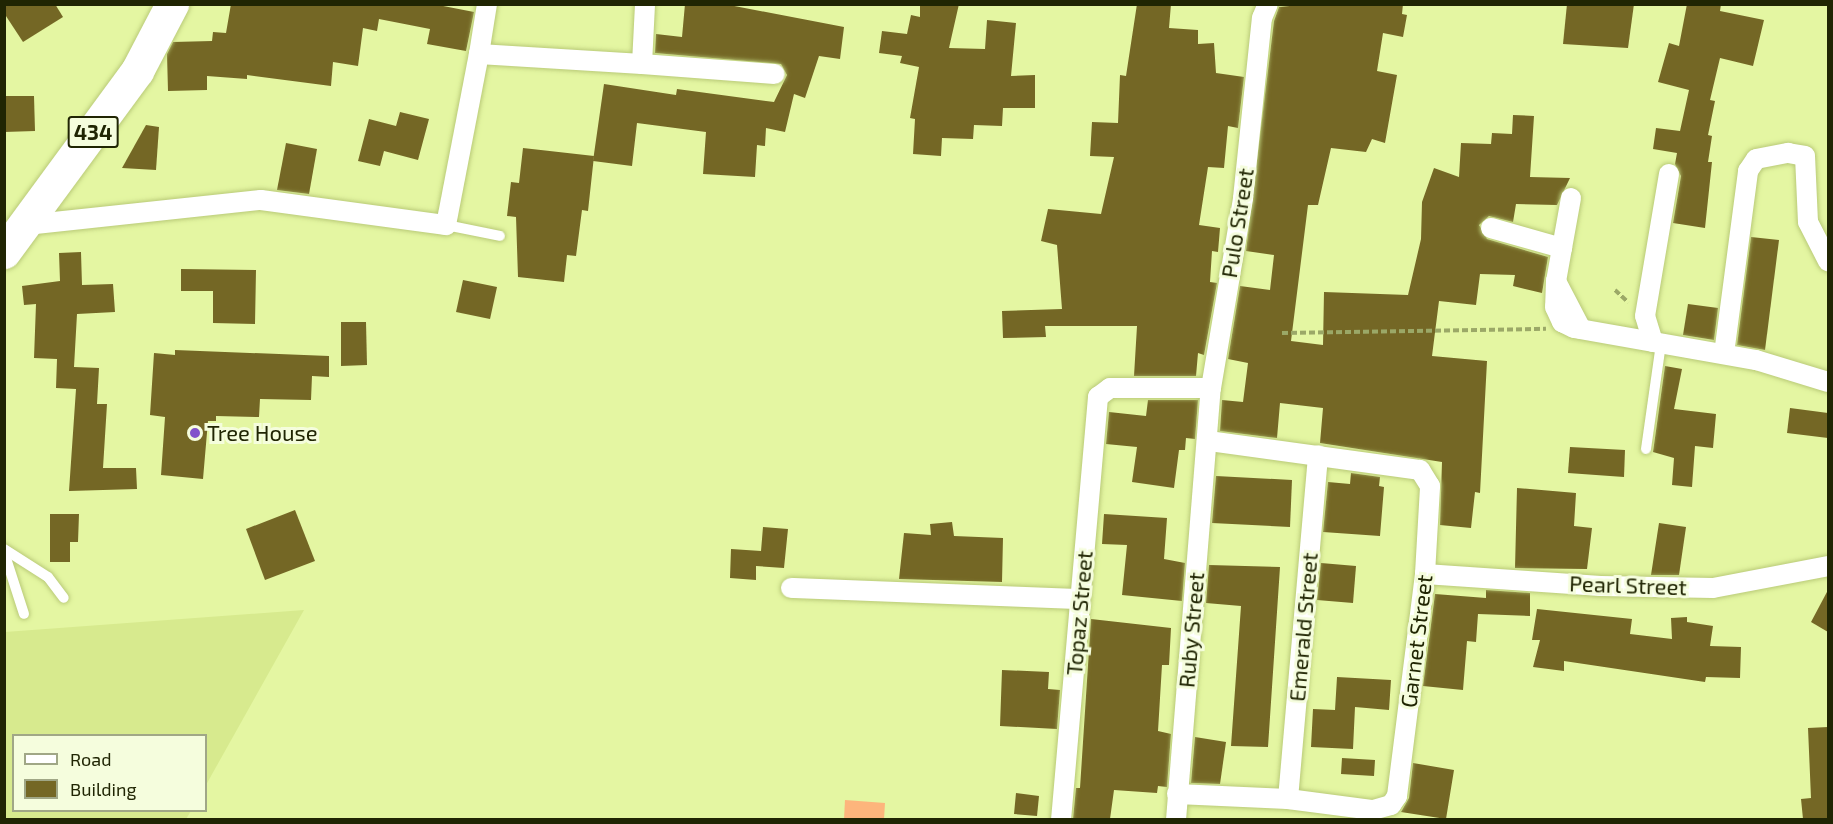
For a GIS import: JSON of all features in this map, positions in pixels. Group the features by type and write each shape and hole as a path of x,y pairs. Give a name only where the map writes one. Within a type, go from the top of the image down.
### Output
{"highway":[{"name":"434","path":"4,252 26,225 136,71 172,4"}],"street":[{"path":"26,225 261,200 446,225 487,4"},
{"path":"642,64 645,4"},
{"name":"Pulo Street","path":"1207,441 1211,388 1243,198 1262,18 1268,4"},
{"path":"479,54 775,74"},
{"path":"1724,354 1748,171 1756,159 1788,153 1805,156 1808,222 1828,261"},
{"path":"1657,343 1645,316 1669,174"},
{"path":"1571,198 1556,281 1577,329 1724,354 1828,382"},
{"path":"1491,228 1562,248"},
{"name":"Topaz Street","path":"1061,819 1098,398 1110,388 1211,388"},
{"path":"1207,441 1318,455"},
{"name":"Ruby Street","path":"1176,819 1207,441"},
{"name":"Garnet Street","path":"1288,799 1373,810 1391,805 1397,796 1425,574 1430,486 1426,476 1413,468 1318,455"},
{"name":"Emerald Street","path":"1288,799 1318,455"},
{"name":"Pearl Street","path":"1425,574 1713,588 1828,566"},
{"path":"791,588 1080,599"},
{"path":"1177,794 1288,799"}],"lane":[{"path":"446,225 500,236"},
{"path":"1646,449 1657,343"},
{"path":"4,550 52,580 64,598"},
{"path":"4,550 24,614"}],"path":[{"path":"1282,333 1577,329"}],"shaded area":[{"path":"304,610 207,783 207,734 12,734 12,812 190,812 186,819 5,819 5,632"},
{"path":"845,800 885,803 884,819 844,819"}],"building":[{"path":"4,4 55,4 63,17 23,42 4,13"},
{"path":"231,4 433,4 474,12 466,51 427,44 430,29 379,19 377,31 363,28 358,66 333,62 331,86 247,75 247,79 207,76 207,90 168,91 167,54 173,42 212,41 213,32 226,33"},
{"path":"685,4 724,4 844,27 840,59 819,56 805,98 794,94 785,132 766,128 765,146 757,145 755,177 703,174 706,132 637,123 632,166 593,161 604,84 676,95 677,89 774,102 787,75 781,64 655,53 656,34 682,37"},
{"path":"920,4 959,4 949,48 985,49 987,20 1016,23 1011,76 1035,75 1035,108 1003,108 1002,126 974,125 973,139 942,138 941,156 913,154 915,119 910,118 919,67 900,63 902,56 879,53 882,31 907,34 911,15 920,17"},
{"path":"1137,4 1171,4 1169,28 1198,30 1198,44 1214,43 1216,73 1244,77 1238,128 1228,126 1224,168 1208,167 1199,225 1220,228 1218,252 1212,251 1210,282 1217,283 1204,355 1198,353 1196,376 1134,376 1137,326 1045,326 1046,337 1003,338 1002,311 1062,309 1057,245 1041,241 1048,209 1101,214 1114,157 1090,156 1092,122 1118,123 1120,75 1126,76"},
{"path":"1311,4 1403,4 1402,14 1407,15 1403,37 1383,33 1377,71 1397,75 1385,143 1372,139 1366,152 1331,148 1318,205 1308,205 1291,341 1323,345 1324,292 1408,295 1421,239 1422,202 1434,168 1459,177 1461,143 1491,144 1492,133 1512,134 1513,115 1534,116 1530,177 1570,178 1557,205 1516,204 1513,222 1489,216 1479,225 1487,239 1548,257 1542,293 1513,286 1515,275 1480,274 1476,305 1439,301 1432,356 1487,361 1480,493 1475,492 1471,528 1440,525 1442,462 1320,443 1323,408 1280,403 1277,438 1220,431 1222,400 1243,402 1248,363 1228,359 1240,286 1270,290 1274,255 1246,251 1274,21 1279,7"},
{"path":"1567,4 1634,4 1628,48 1563,44"},
{"path":"1687,4 1721,4 1720,11 1764,20 1753,66 1720,58 1710,100 1715,101 1708,135 1712,136 1708,162 1712,162 1705,228 1673,223 1681,176 1675,164 1677,153 1653,149 1656,128 1680,131 1689,90 1658,82 1669,43 1679,46"},
{"path":"4,96 34,96 35,131 4,132"},
{"path":"400,112 429,119 418,160 384,151 380,166 358,161 369,119 396,126"},
{"path":"146,125 159,127 156,170 122,168"},
{"path":"286,143 317,149 309,194 277,190"},
{"path":"523,148 594,156 588,211 582,210 576,256 567,255 564,282 518,277 516,217 507,216 511,182 519,183"},
{"path":"1751,237 1779,240 1765,350 1737,345"},
{"path":"81,252 82,285 113,284 115,312 77,314 74,367 99,368 97,404 107,404 103,468 136,468 137,489 69,491 76,389 56,388 57,359 34,358 36,304 24,305 22,286 60,281 59,253"},
{"path":"181,269 256,270 255,324 213,323 213,291 181,291"},
{"path":"463,280 497,287 490,319 456,312"},
{"path":"1688,304 1718,308 1714,340 1683,335"},
{"path":"341,322 366,322 367,365 341,366"},
{"path":"175,350 329,356 329,377 312,376 311,400 260,399 259,417 216,416 216,421 208,421 203,479 161,475 165,417 150,415 154,353 175,355"},
{"path":"1665,366 1682,369 1674,409 1716,414 1713,448 1695,446 1692,487 1672,485 1674,458 1653,452"},
{"path":"1148,400 1198,400 1195,439 1186,438 1185,450 1179,450 1174,488 1132,482 1137,447 1106,444 1109,412 1146,416"},
{"path":"1790,408 1828,413 1828,438 1787,433"},
{"path":"1570,447 1625,450 1624,477 1568,473"},
{"path":"1351,473 1380,477 1379,486 1384,487 1380,536 1323,532 1328,482 1350,484"},
{"path":"1216,476 1292,480 1290,527 1212,523"},
{"path":"1517,488 1576,493 1574,526 1592,528 1587,569 1515,568"},
{"path":"295,510 315,561 265,580 246,529"},
{"path":"50,514 79,514 78,542 70,542 70,562 50,562"},
{"path":"1104,514 1167,518 1164,559 1185,563 1182,601 1122,595 1127,545 1102,544"},
{"path":"952,522 954,536 1003,538 1002,582 899,579 904,533 931,535 930,524"},
{"path":"1659,523 1686,527 1679,575 1651,575"},
{"path":"763,527 788,529 784,568 756,566 756,580 730,578 731,549 761,551"},
{"path":"1321,563 1356,566 1353,603 1317,600"},
{"path":"1209,565 1280,567 1268,747 1231,746 1241,606 1206,603"},
{"path":"1486,590 1530,593 1530,616 1478,614 1476,642 1467,641 1463,690 1423,686 1435,594 1486,598"},
{"path":"1828,590 1828,632 1811,622"},
{"path":"1537,609 1632,619 1630,634 1672,639 1671,618 1687,617 1687,622 1713,626 1710,646 1741,647 1740,678 1706,677 1705,682 1564,661 1564,671 1533,667 1540,640 1532,640"},
{"path":"1091,619 1171,628 1169,665 1162,665 1158,731 1171,734 1167,787 1158,786 1157,793 1114,790 1110,819 1073,819 1076,788 1080,788"},
{"path":"1002,670 1049,672 1048,689 1060,690 1057,729 1000,726"},
{"path":"1337,677 1391,680 1389,710 1355,707 1353,749 1311,747 1313,709 1335,710"},
{"path":"1828,727 1828,819 1803,819 1801,799 1811,798 1808,728"},
{"path":"1195,737 1226,742 1220,784 1191,783"},
{"path":"1342,758 1375,760 1374,776 1341,774"},
{"path":"1413,763 1454,770 1446,819 1401,812 1409,798"},
{"path":"1016,793 1039,796 1037,816 1014,814"}],"place":[{"name":"Tree House","path":"195,433"}]}
